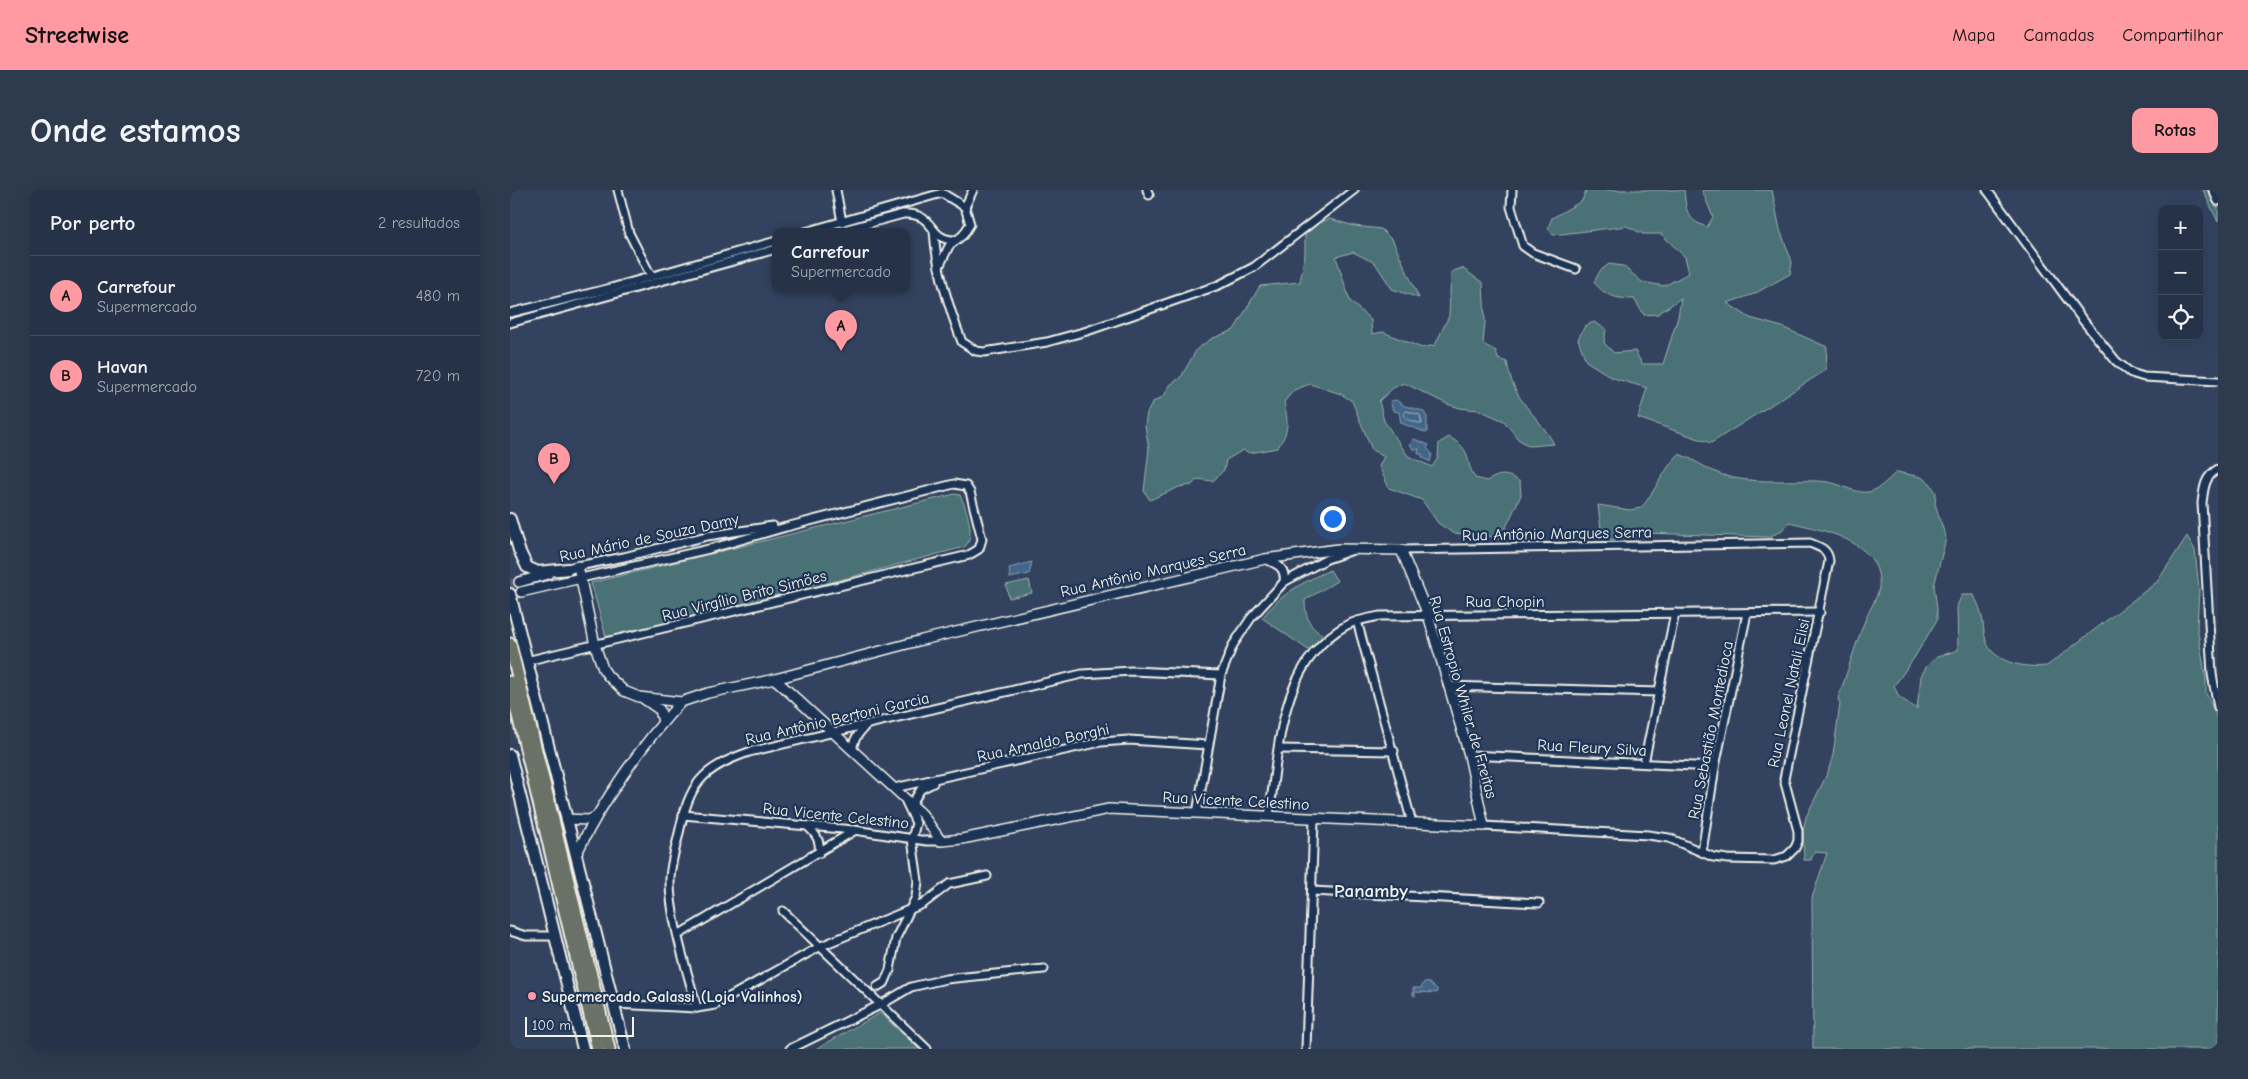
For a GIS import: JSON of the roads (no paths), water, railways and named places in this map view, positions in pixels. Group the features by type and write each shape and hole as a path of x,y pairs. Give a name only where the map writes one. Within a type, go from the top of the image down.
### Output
{"main road":[{"path":"510,519 521,555 527,567 538,572 568,569"},
{"path":"510,594 625,1049"},
{"path":"510,644 609,1049"},
{"path":"510,682 598,1049"},
{"path":"510,755 583,1049"}],"street":[{"path":"618,190 629,233 651,276"},
{"path":"836,190 842,222"},
{"path":"965,207 973,190"},
{"path":"852,228 912,213 922,216 930,223 934,231 939,267 962,342 976,351 984,352 1047,342 1154,310 1238,277 1254,268 1354,190"},
{"path":"1512,190 1512,207 1523,246 1533,253 1576,268"},
{"path":"1987,190 2082,319 2116,361 2131,373 2144,377 2218,381"},
{"path":"2213,190 2218,201"},
{"path":"820,228 945,191 965,207 970,224 963,235 955,240 946,251 939,267"},
{"path":"934,231 944,239 955,240"},
{"path":"510,313 651,276 772,241"},
{"path":"510,323 772,250"},
{"path":"2218,469 2211,473 2206,481 2202,503 2210,648 2213,683 2218,707"},
{"name":"Rua Mário de Souza Damy","path":"522,592 710,549 786,526 954,484 966,486 970,492 982,539 978,549 969,555"},
{"name":"Rua Mário de Souza Damy","path":"519,582 578,566 707,536 773,526 786,526"},
{"name":"Rua Antônio Marques Serra","path":"578,566 595,645 603,669 608,676 624,691 644,699 681,702 708,692 775,679 922,640 1265,559 1320,550 1810,543 1826,552 1829,560"},
{"path":"1197,813 1222,675 1234,645 1243,629 1284,582 1327,559 1355,549"},
{"name":"Rua Estropio Whiler de Freitas","path":"1401,550 1428,615 1469,755 1484,826"},
{"name":"Rua Virgílio Brito Simões","path":"526,661 969,555"},
{"path":"614,558 631,566"},
{"path":"1265,559 1279,565 1283,570 1284,582"},
{"name":"Rua Leonel Natali Elisi","path":"1787,856 1798,842 1798,830 1784,779 1820,612 1829,560"},
{"name":"Rua Chopin","path":"1269,816 1279,749 1290,694 1300,671 1310,655 1328,638 1347,625 1380,616 1820,612"},
{"path":"1644,763 1675,613"},
{"name":"Rua Sebastião Montedioca","path":"1702,852 1715,767 1747,613"},
{"path":"1358,621 1412,823"},
{"name":"Rua Antônio Bertoni Garcia","path":"697,1008 678,935 670,878 683,815 691,791 704,776 724,761 749,752 1082,674 1132,671 1222,675"},
{"path":"775,679 922,814 941,841"},
{"path":"1448,686 1659,692"},
{"path":"644,699 660,710 663,722"},
{"path":"576,855 595,817 663,722 681,702"},
{"path":"854,751 852,744 854,738 866,726"},
{"name":"Rua Arnaldo Borghi","path":"894,788 1101,742 1129,740 1208,745"},
{"path":"1279,749 1394,751"},
{"name":"Rua Fleury Silva","path":"1469,755 1715,767"},
{"name":"Rua Arnaldo Borghi","path":"908,803 921,788 944,778"},
{"path":"877,987 885,982 890,970 896,938 908,909 916,896 918,881 912,839 916,822 908,803"},
{"name":"Rua Vicente Celestino","path":"683,815 854,830 912,839 941,841 962,839 1110,809 1648,835 1669,838 1713,857 1774,860 1787,856"},
{"path":"566,819 589,820 595,817"},
{"path":"1306,1049 1314,819"},
{"path":"806,826 817,836 820,847 819,853"},
{"path":"678,935 819,853 854,830"},
{"path":"614,1004 697,1008 715,1006 821,946 931,899 949,884 987,876"},
{"path":"1312,891 1539,903"},
{"path":"783,911 927,1049"},
{"path":"510,930 526,936 554,936"},
{"path":"790,1049 882,1004 911,987 928,982 996,973 1044,970"}],"water":[{"path":"1396,400 1405,406 1423,411 1427,417 1427,433 1401,423 1399,412 1393,411 1390,401"},
{"path":"1414,439 1429,445 1427,448 1432,454 1430,462 1422,457 1422,454 1418,454 1419,449 1413,449 1410,444"},
{"path":"1032,562 1029,574 1010,578 1009,568"},
{"path":"1424,982 1437,989 1437,993 1415,992 1415,996 1413,995 1413,988 1421,988"}],"tunnel":[{"path":"510,584 519,582"}],"place":[{"name":"Carrefour","path":"841,351"},
{"name":"Havan","path":"554,484"},
{"name":"Supermercado Galassi (Loja Valinhos)","path":"532,996"}],"district":[{"name":"Panamby","path":"1371,890"}]}
